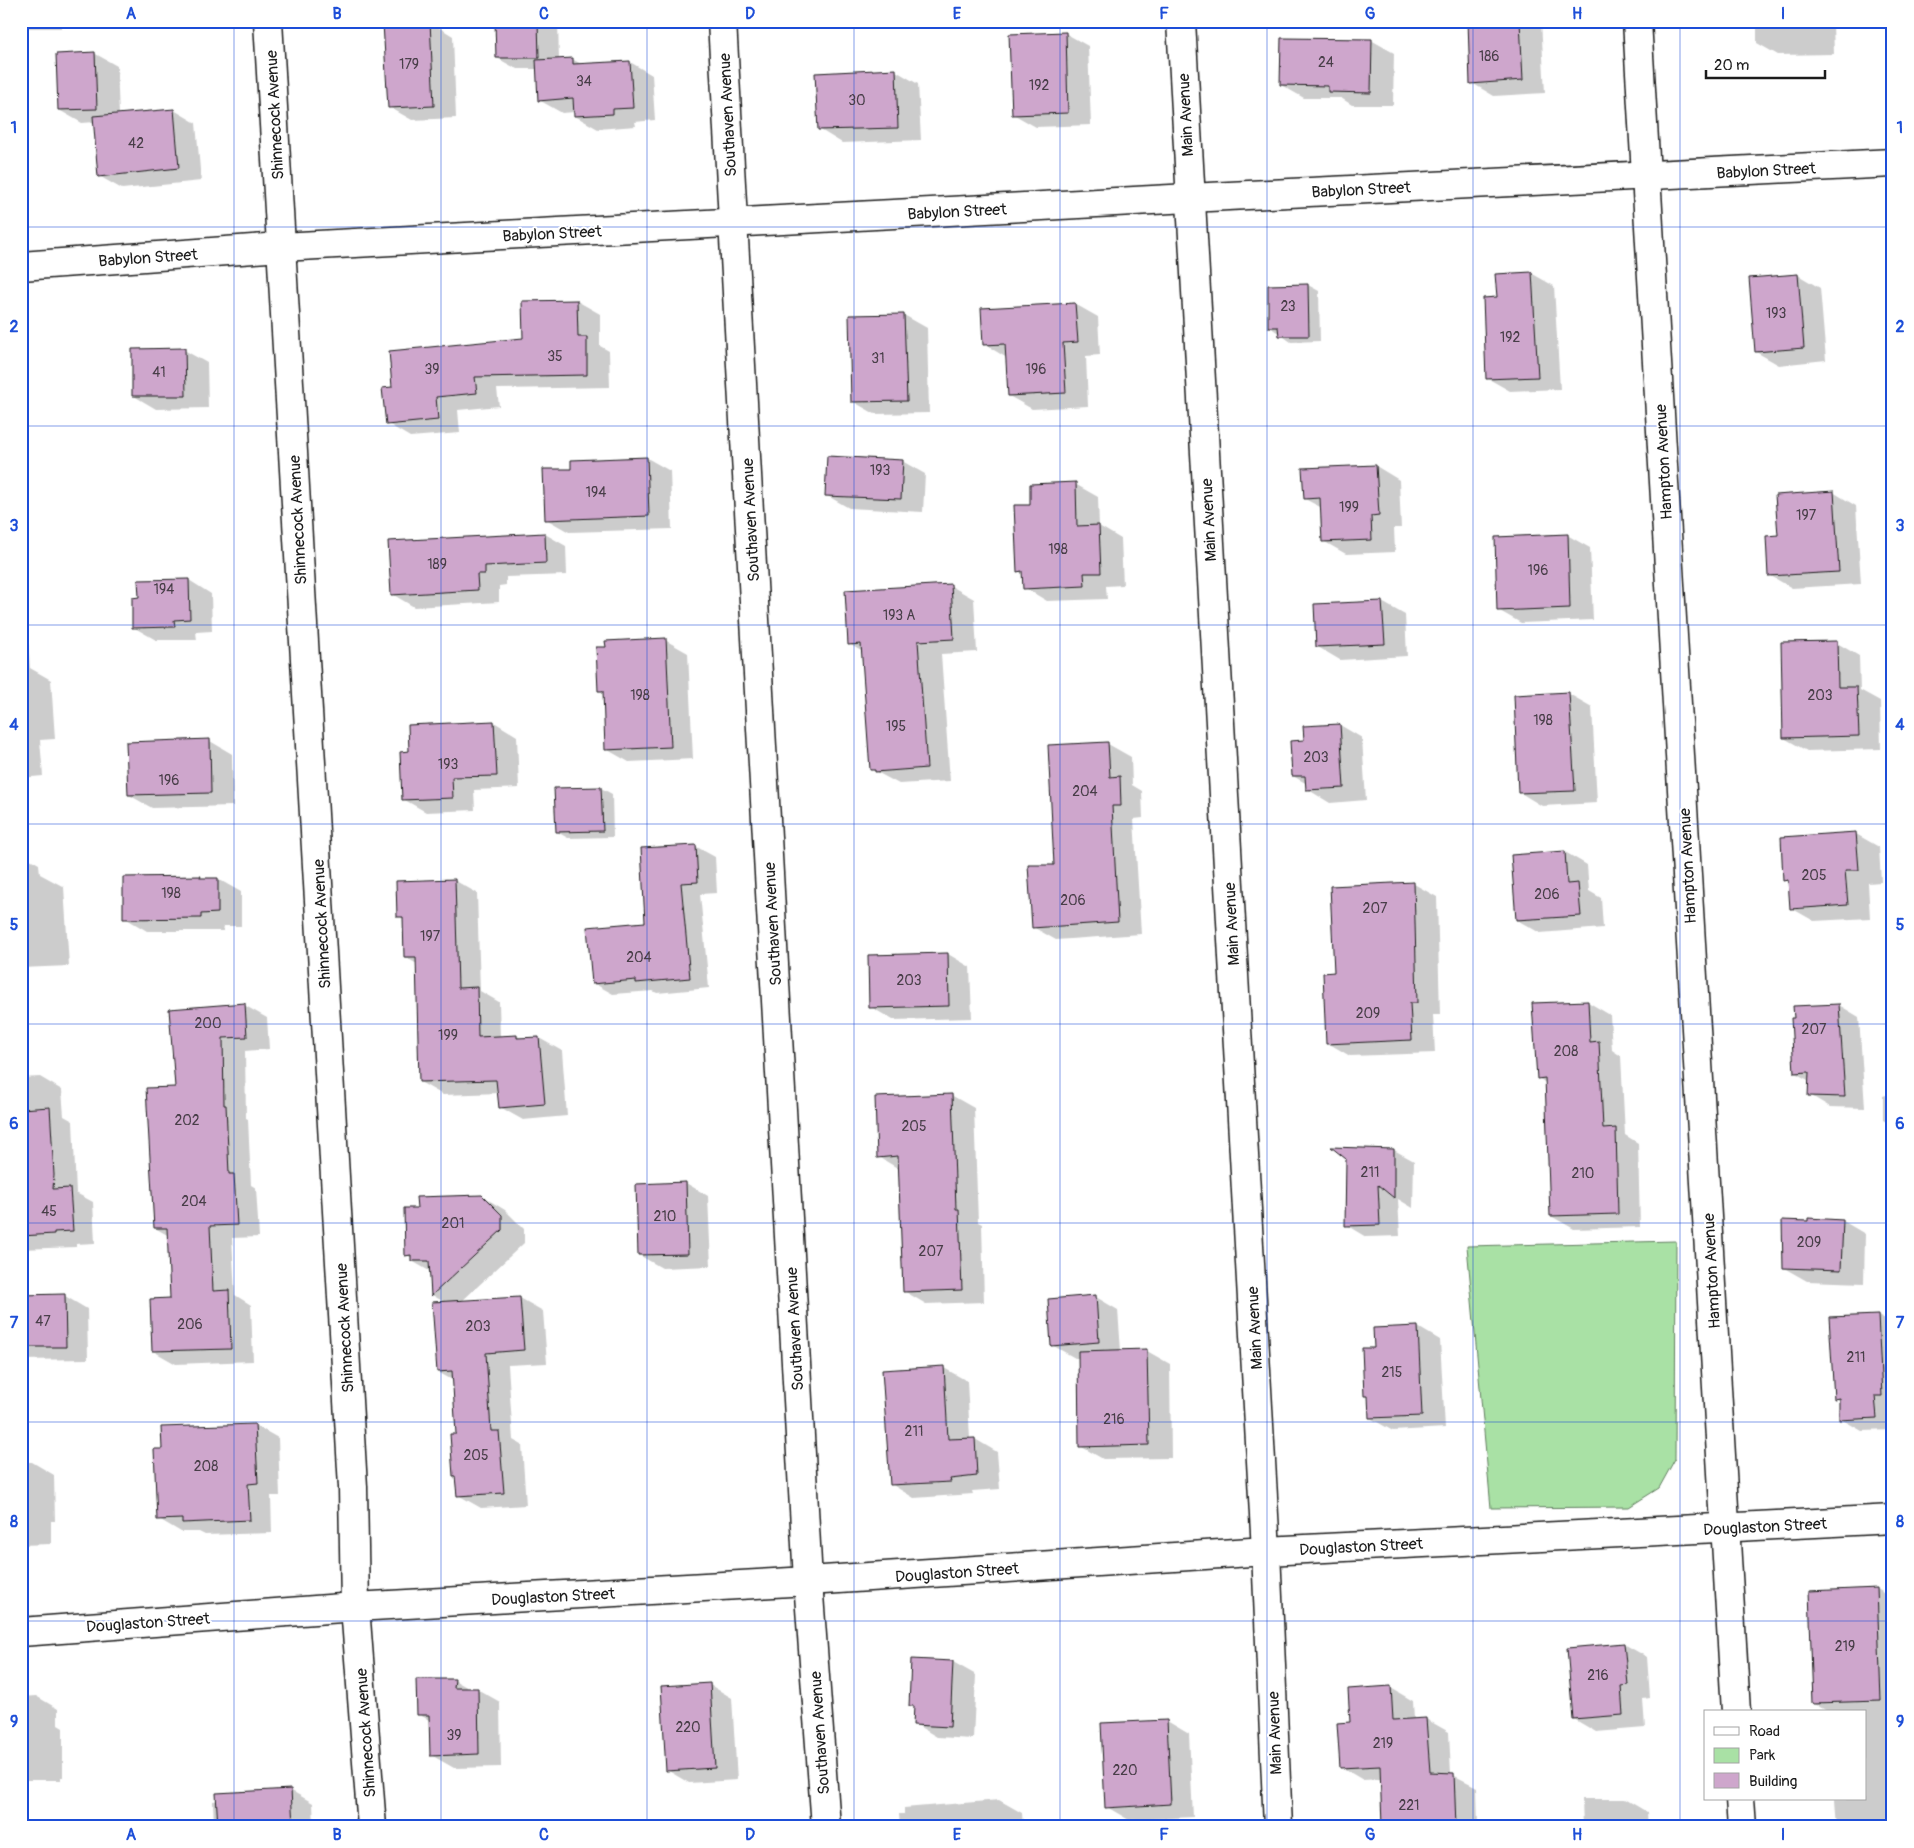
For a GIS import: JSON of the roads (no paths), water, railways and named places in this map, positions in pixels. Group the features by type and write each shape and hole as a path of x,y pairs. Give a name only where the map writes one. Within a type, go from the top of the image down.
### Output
{"street":[{"name":"Shinnecock Avenue","path":"268,21 353,1477 355,1607 372,1827"},
{"name":"Southaven Avenue","path":"722,21 808,1581 826,1827"},
{"name":"Main Avenue","path":"1181,21 1266,1551 1278,1827"},
{"name":"Hampton Avenue","path":"1638,21 1736,1710"},
{"name":"Babylon Street","path":"21,266 281,247 1190,198 1893,163"},
{"name":"Douglaston Street","path":"21,1632 355,1607 808,1581 1266,1551 1893,1520"},
{"path":"1740,1800 1742,1827"}]}
